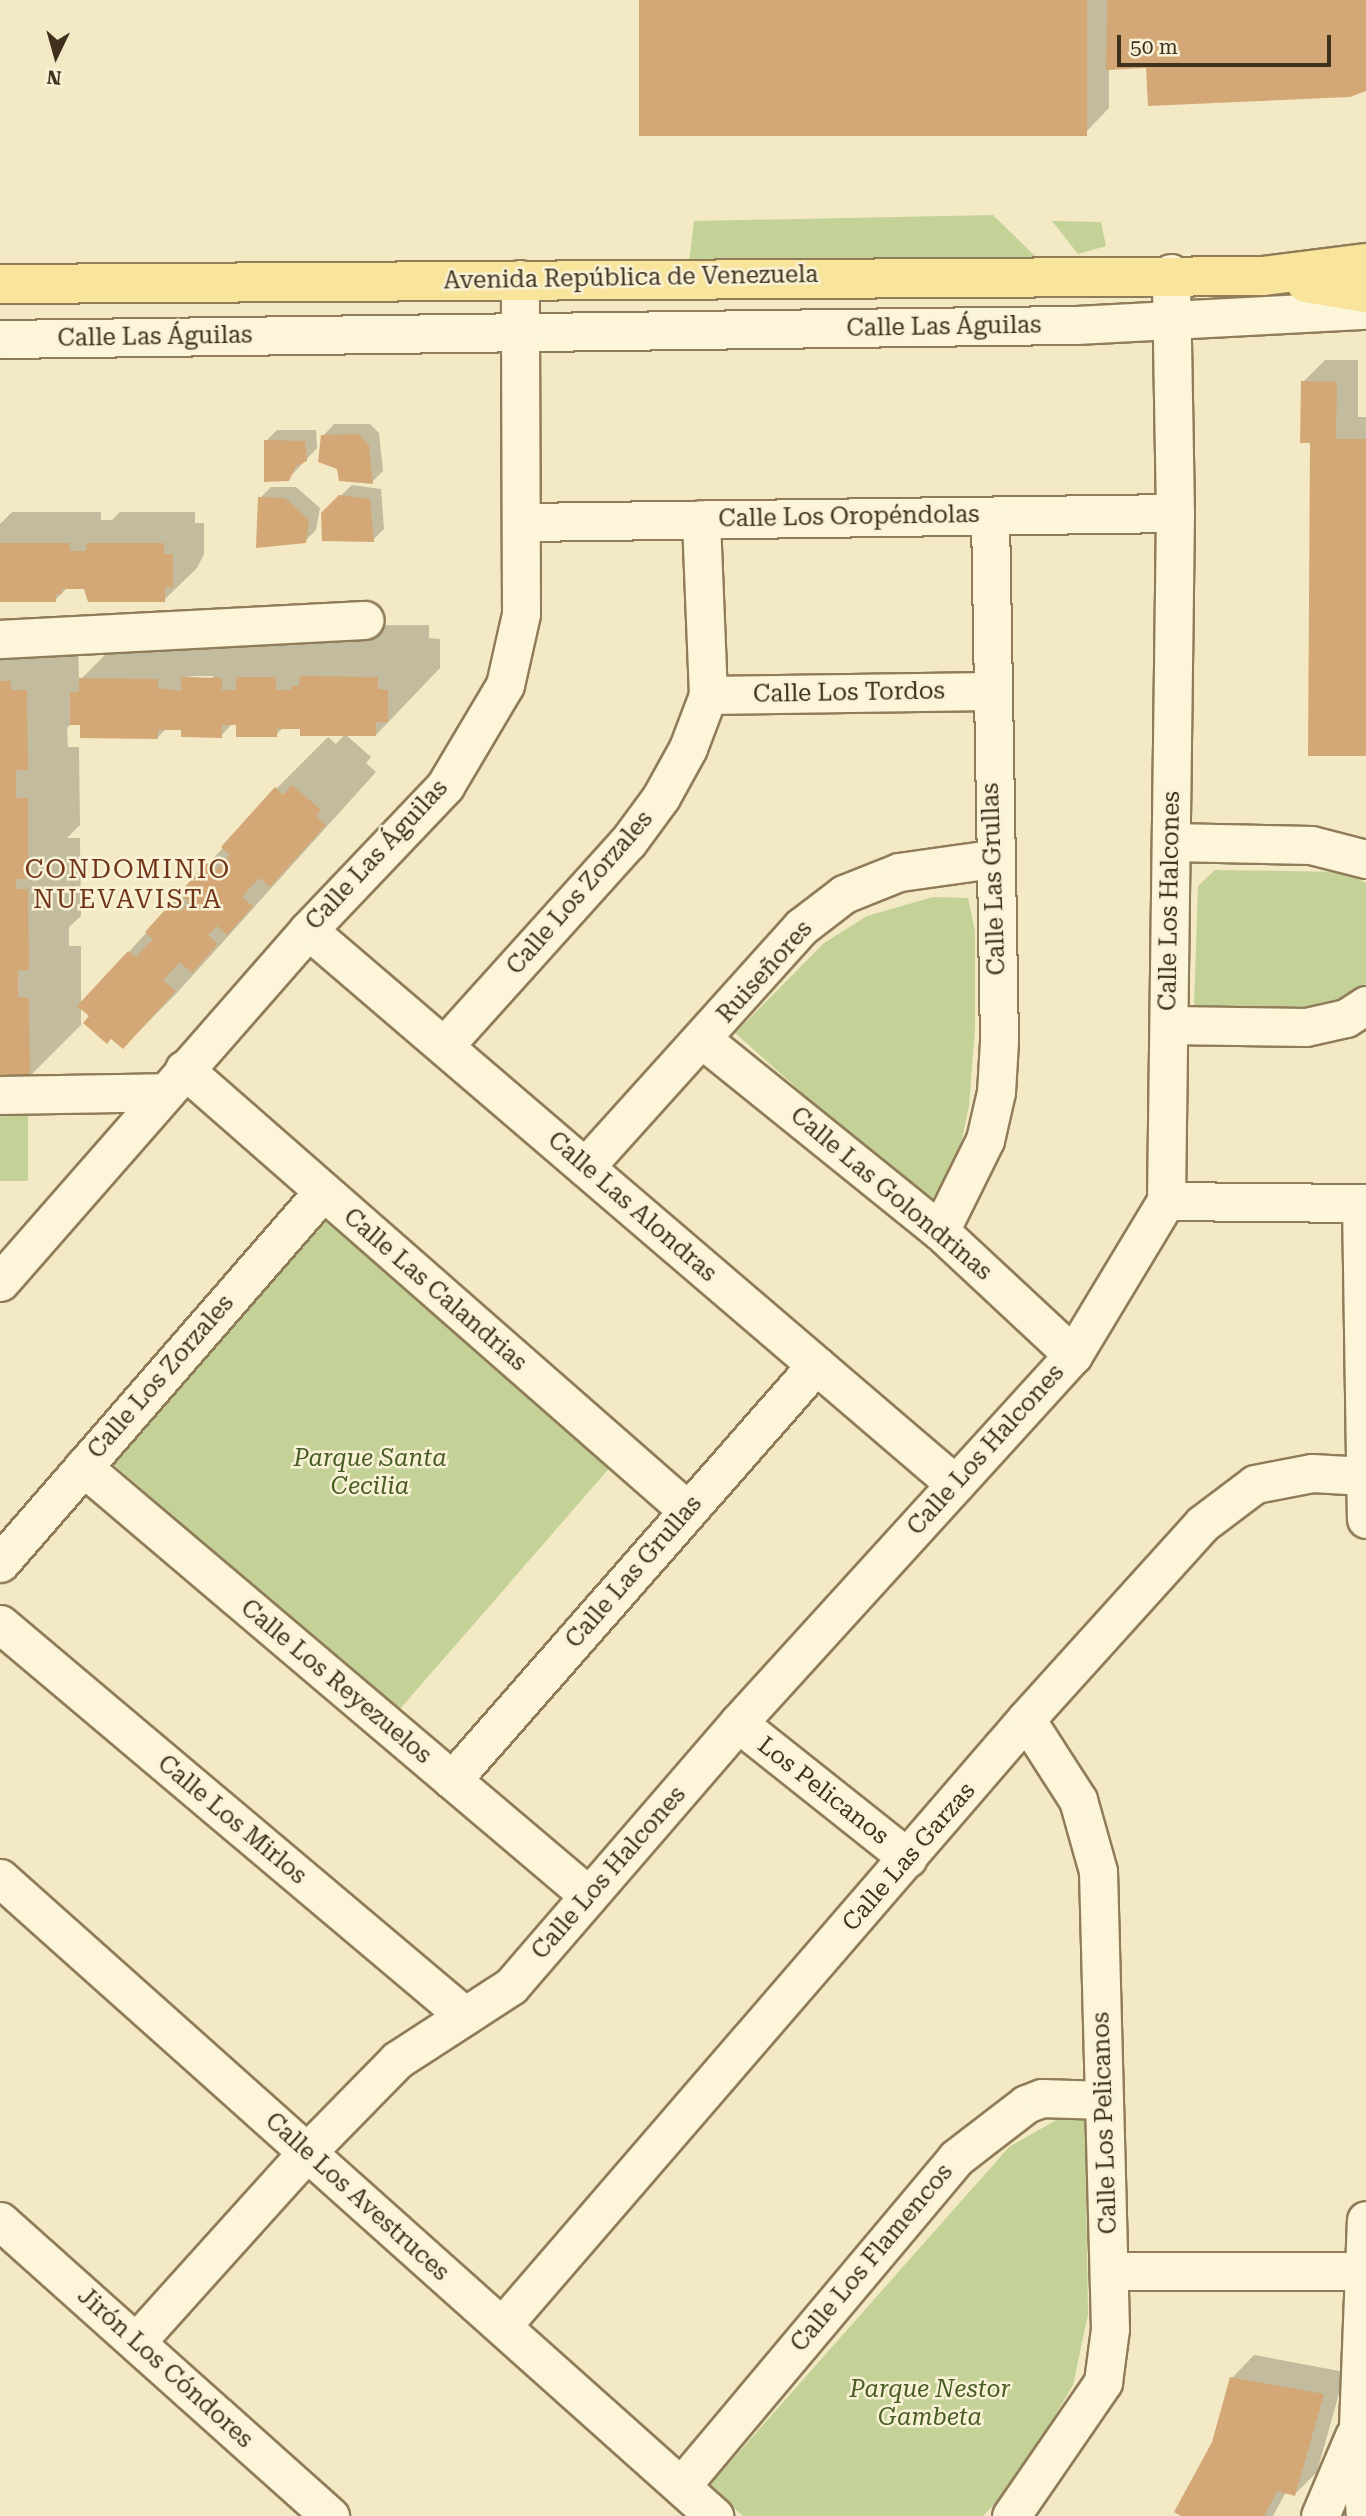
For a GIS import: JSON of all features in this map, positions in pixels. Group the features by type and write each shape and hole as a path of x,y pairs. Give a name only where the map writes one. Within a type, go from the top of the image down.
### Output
{"main road":[{"name":"Avenida República de Venezuela","path":"1263,276 1366,263"},
{"name":"Avenida República de Venezuela","path":"0,284 1171,273 1263,276 1366,293"}],"street":[{"name":"Calle Los Halcones","path":"136,2342 307,2152 397,2060 511,1986 738,1723 1073,1355 1166,1201 1175,513 1171,273"},
{"name":"Calle Las Águilas","path":"0,1282 309,930 445,786 505,685 521,614 523,522 520,279"},
{"name":"Calle Las Águilas","path":"0,339 1171,322 1366,310"},
{"name":"Calle Los Oropéndolas","path":"523,522 1175,513"},
{"name":"Calle Las Grullas","path":"940,1231 985,1140 996,1092 999,1042 992,859 989,516"},
{"name":"Calle Los Zorzales","path":"444,1046 628,842 667,787 708,695 701,519"},
{"path":"0,639 365,620"},
{"name":"Calle Los Tordos","path":"708,695 990,691"},
{"path":"1171,842 1311,845 1366,859"},
{"name":"Ruiseñores","path":"585,1167 703,1040 801,927 844,894 899,872 992,859"},
{"name":"Calle Las Alondras","path":"309,930 955,1484"},
{"path":"1169,1025 1306,1027 1346,1018 1366,1005"},
{"name":"Calle Las Golondrinas","path":"703,1040 940,1231 1073,1355"},
{"path":"0,1095 174,1081"},
{"name":"Calle Las Calandrias","path":"174,1081 323,1192 687,1510"},
{"name":"Calle Los Zorzales","path":"0,1563 323,1192"},
{"path":"1166,1201 1364,1203 1366,1519"},
{"name":"Calle Las Grullas","path":"452,1780 816,1365"},
{"name":"Calle Los Reyezuelos","path":"83,1467 589,1896"},
{"name":"Calle Las Garzas","path":"502,2326 1026,1719 1202,1524 1255,1484 1312,1473 1365,1476"},
{"name":"Calle Los Mirlos","path":"0,1624 465,2017"},
{"name":"Calle Los Pelicanos","path":"1011,2516 1103,2382 1110,2329 1098,1871 1078,1800 1026,1719"},
{"name":"Los Pelicanos","path":"738,1723 908,1858"},
{"name":"Calle Los Avestruces","path":"0,1878 715,2516"},
{"name":"Calle Los Flamencos","path":"681,2486 956,2158 1034,2101 1104,2100"},
{"path":"1365,2516 1358,2426 1366,2220"},
{"name":"Jirón Los Cóndores","path":"0,2221 330,2516"},
{"path":"1109,2271 1365,2271"},
{"path":"1320,2516 1342,2474 1358,2426"}],"green space":[{"path":"993,215 1039,260 689,264 694,221"},
{"path":"1052,221 1101,222 1106,246 1078,254"},
{"path":"1215,870 1346,872 1366,883 1366,995 1345,1007 1240,1013 1194,1005 1198,886"},
{"path":"933,897 968,898 975,931 975,1029 969,1106 957,1163 928,1205 735,1033 824,943 867,916"},
{"path":"0,1110 28,1110 28,1181 0,1181"},
{"name":"Parque Santa Cecilia","path":"326,1221 610,1468 398,1711 114,1465"},
{"name":"Parque Nestor Gambeta","path":"1085,2114 1088,2315 1073,2385 1016,2482 983,2516 743,2516 709,2486 1009,2147 1058,2119"}],"building":[{"path":"639,0 1087,0 1087,136 639,136"},
{"path":"1107,0 1366,0 1366,91 1350,97 1148,106 1146,68 1106,70"},
{"path":"1301,381 1337,382 1336,439 1366,439 1366,756 1308,756 1310,443 1300,443"},
{"path":"358,434 369,445 373,484 339,481 337,469 318,462 321,435"},
{"path":"264,440 305,441 307,461 296,466 289,481 264,482"},
{"path":"339,495 370,499 374,542 322,541 321,513"},
{"path":"258,497 285,498 309,520 306,543 256,548"},
{"path":"0,543 69,543 70,551 86,551 86,543 164,543 164,554 173,554 173,588 165,587 165,602 88,602 84,589 62,589 62,594 56,594 56,602 0,602"},
{"path":"300,676 378,677 378,689 388,690 388,722 376,722 376,736 300,736 300,729 277,729 277,737 236,737 236,725 222,725 222,738 181,737 181,730 158,730 158,739 80,738 80,725 70,725 70,692 79,692 79,678 158,679 158,688 181,691 181,677 222,678 222,690 236,690 236,677 276,677 276,690 291,690 291,686 299,686"},
{"path":"0,681 11,681 11,690 27,690 28,770 16,770 16,798 28,798 28,879 16,879 16,889 28,889 29,970 18,970 18,997 29,998 30,1079 0,1088"},
{"path":"292,785 321,810 316,816 326,825 270,887 259,878 242,897 253,906 227,935 217,926 208,935 218,944 192,973 180,962 163,980 176,991 123,1049 111,1039 107,1044 83,1023 89,1016 77,1006 128,951 136,957 153,939 145,932 172,902 181,911 189,902 179,893 207,863 215,871 230,855 221,847 275,787 283,795"},
{"path":"1230,2377 1324,2394 1295,2496 1277,2491 1264,2516 1181,2516 1174,2512 1212,2442"}],"district":[{"name":"CONDOMINIO NUEVAVISTA","path":"128,885"}]}
